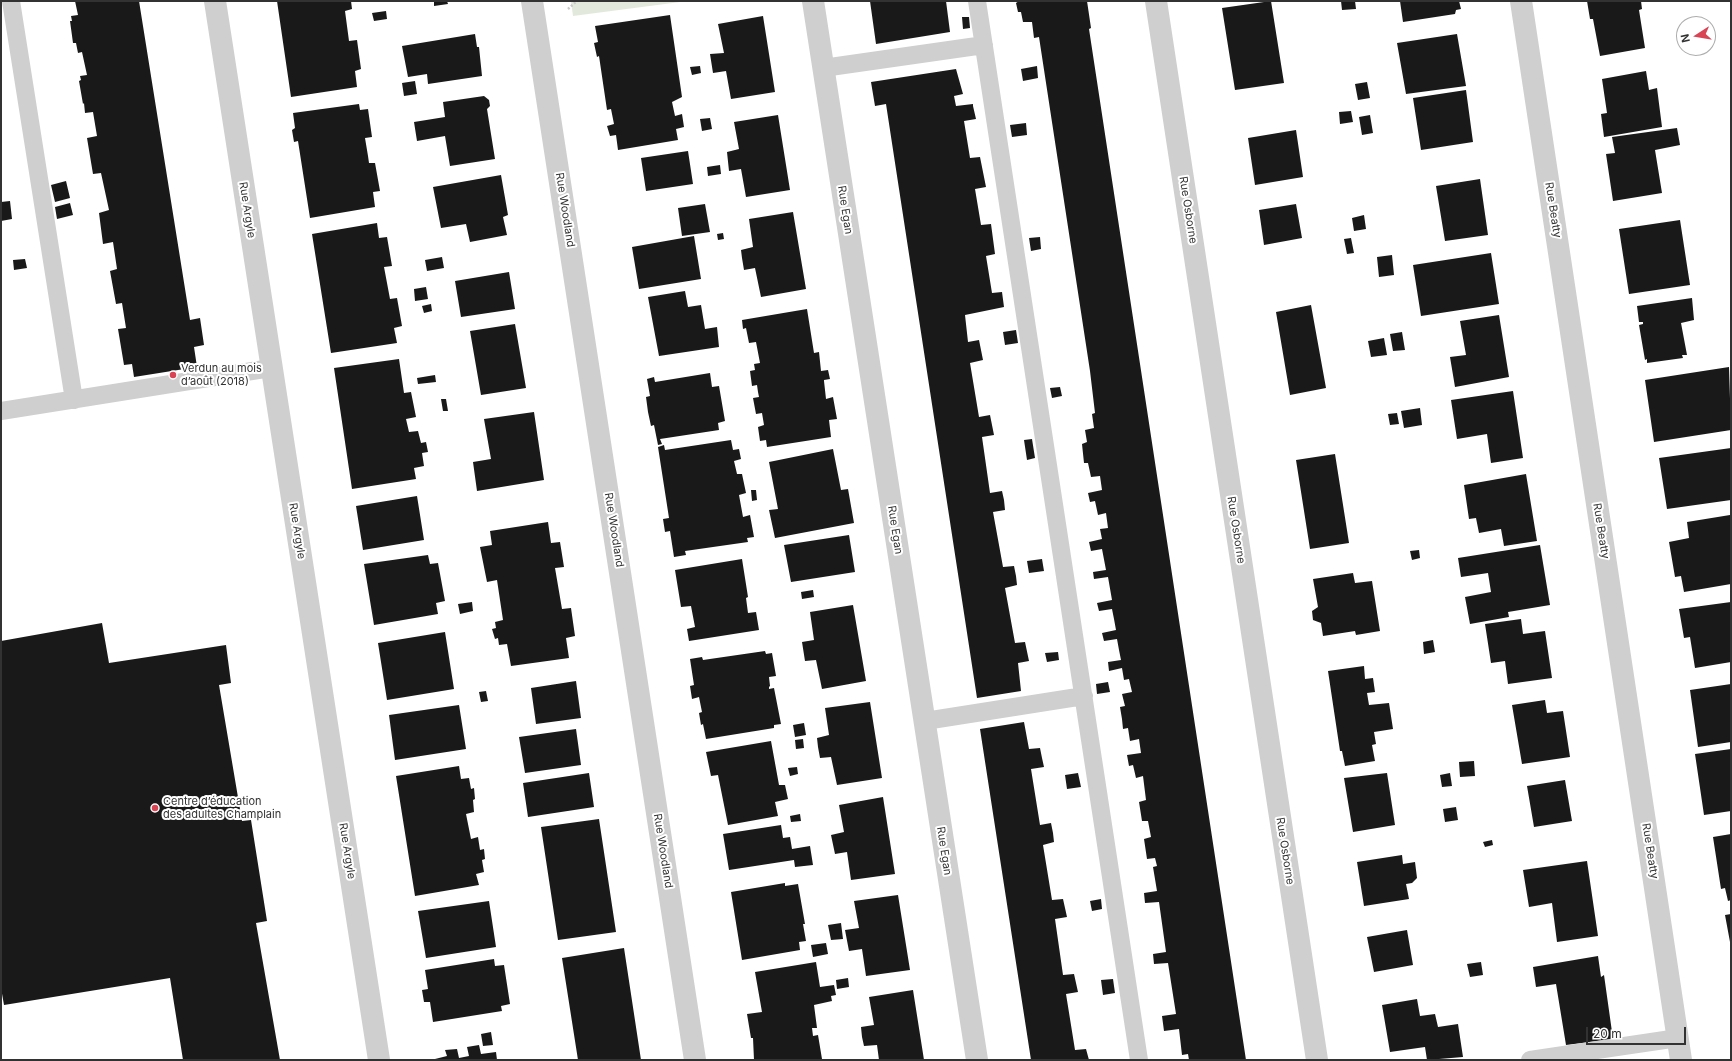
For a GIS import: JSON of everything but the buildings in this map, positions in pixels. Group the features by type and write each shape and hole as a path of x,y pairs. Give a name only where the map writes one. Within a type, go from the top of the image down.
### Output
{"street":[{"name":"Rue Argyle","path":"215,1 379,1060"},
{"name":"Rue Woodland","path":"532,1 695,1060"},
{"name":"Rue Egan","path":"813,1 977,1060"},
{"name":"Rue Osborne","path":"1156,1 1317,1060"},
{"name":"Rue Beatty","path":"1521,1 1681,1060"}],"lane":[{"path":"11,1 74,400"},
{"path":"977,1 1139,1060"},
{"path":"823,68 984,45"},
{"path":"1,411 271,368"},
{"path":"925,721 1084,696"},
{"path":"1530,1060 1678,1038"}],"path":[{"path":"568,8 577,1"}],"shaded area":[{"path":"571,1 688,1 573,16"}],"place":[{"name":"Verdun au mois d’août (2018)","path":"173,375"},
{"name":"Centre d’éducation des adultes Champlain","path":"155,808"}]}
